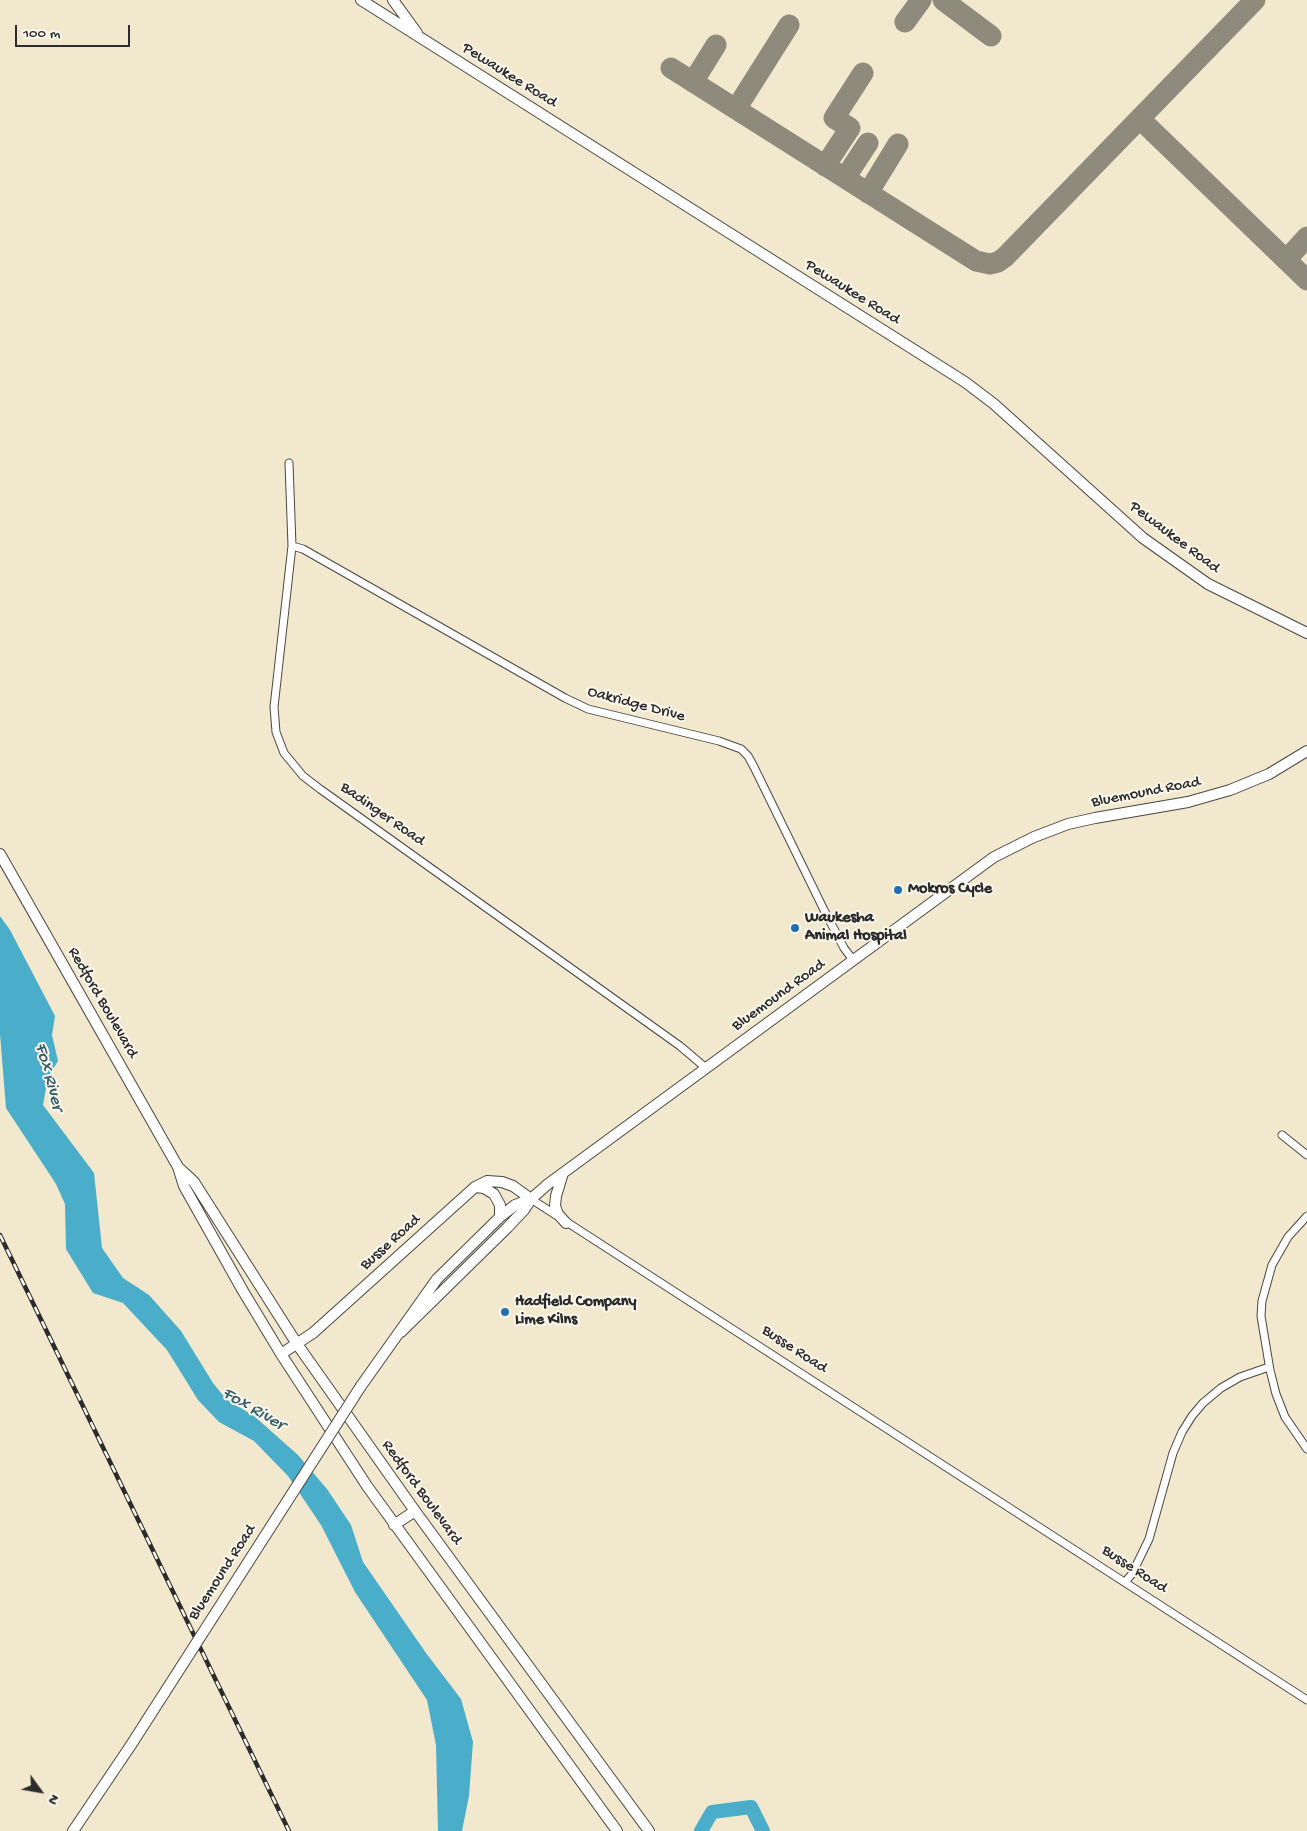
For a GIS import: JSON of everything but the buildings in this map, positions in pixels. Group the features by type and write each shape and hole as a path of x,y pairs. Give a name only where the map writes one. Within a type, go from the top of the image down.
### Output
{"main road":[{"name":"Pewaukee Road","path":"362,0 965,382 994,404 1143,538 1208,584 1307,633"},
{"path":"393,0 419,36"},
{"name":"Bluemound Road","path":"401,1332 507,1228 524,1210 531,1199 563,1173 974,870 1002,852 1054,828 1075,822 1214,796 1269,774 1307,751"},
{"name":"Redford Boulevard","path":"0,854 178,1167 184,1186 243,1291 281,1354 394,1525 617,1831"},
{"name":"Redford Boulevard","path":"178,1167 194,1182 297,1344 414,1510 649,1831"},
{"path":"563,1173 557,1191 556,1206 558,1214 566,1223"},
{"name":"Busse Road","path":"281,1354 313,1333 475,1187 485,1182 502,1182 513,1186 531,1199"},
{"path":"475,1187 484,1188 494,1194 500,1205 500,1217"},
{"name":"Bluemound Road","path":"73,1831 131,1745 361,1386 437,1279 515,1204 531,1199"},
{"path":"394,1525 414,1510"}],"street":[{"name":"Badinger Road","path":"289,463 292,546 274,707 278,739 284,753 303,776 320,789 680,1046 706,1068"},
{"name":"Oakridge Drive","path":"292,546 303,549 565,698 588,709 712,739 741,749 748,756 754,767 844,948 854,960"},
{"path":"1282,1135 1307,1156"},
{"name":"Busse Road","path":"531,1199 1307,1700"},
{"path":"1307,1216 1288,1237 1272,1264 1265,1287 1261,1316 1269,1367 1276,1394 1286,1417 1307,1450"},
{"path":"1125,1582 1144,1552 1173,1452 1192,1416 1203,1403 1221,1388 1240,1377 1269,1367"}],"water":[{"name":"Fox River","path":"0,916 10,930 55,1016 52,1035 58,1061 48,1077 43,1105 94,1173 102,1248 123,1278 149,1295 181,1331 213,1383 226,1399 254,1416 298,1455 327,1489 351,1525 363,1562 426,1653 461,1699 473,1742 469,1796 462,1831 438,1831 436,1745 427,1700 355,1592 321,1525 288,1476 254,1441 219,1422 198,1400 167,1350 123,1303 93,1293 66,1249 65,1204 56,1184 6,1108 0,1034"}],"waterway":[{"path":"701,1831 712,1812 751,1807 763,1831"}],"taxiway":[{"path":"905,22 921,0"},
{"path":"943,0 991,36"},
{"path":"671,68 976,261 990,264 998,262 1005,257 1255,0"},
{"path":"736,109 789,25"},
{"path":"693,82 716,45"},
{"path":"825,166 850,128 834,118 863,73"},
{"path":"1140,119 1307,280"},
{"path":"845,178 868,143"},
{"path":"868,193 898,144"},
{"path":"1286,260 1307,237"}],"railway":[{"path":"0,1235 289,1831"}],"place":[{"name":"Mokros Cycle","path":"898,890"},
{"name":"Waukesha Animal Hospital","path":"795,928"},
{"name":"Hadfield Company Lime Kilns","path":"505,1312"}]}
